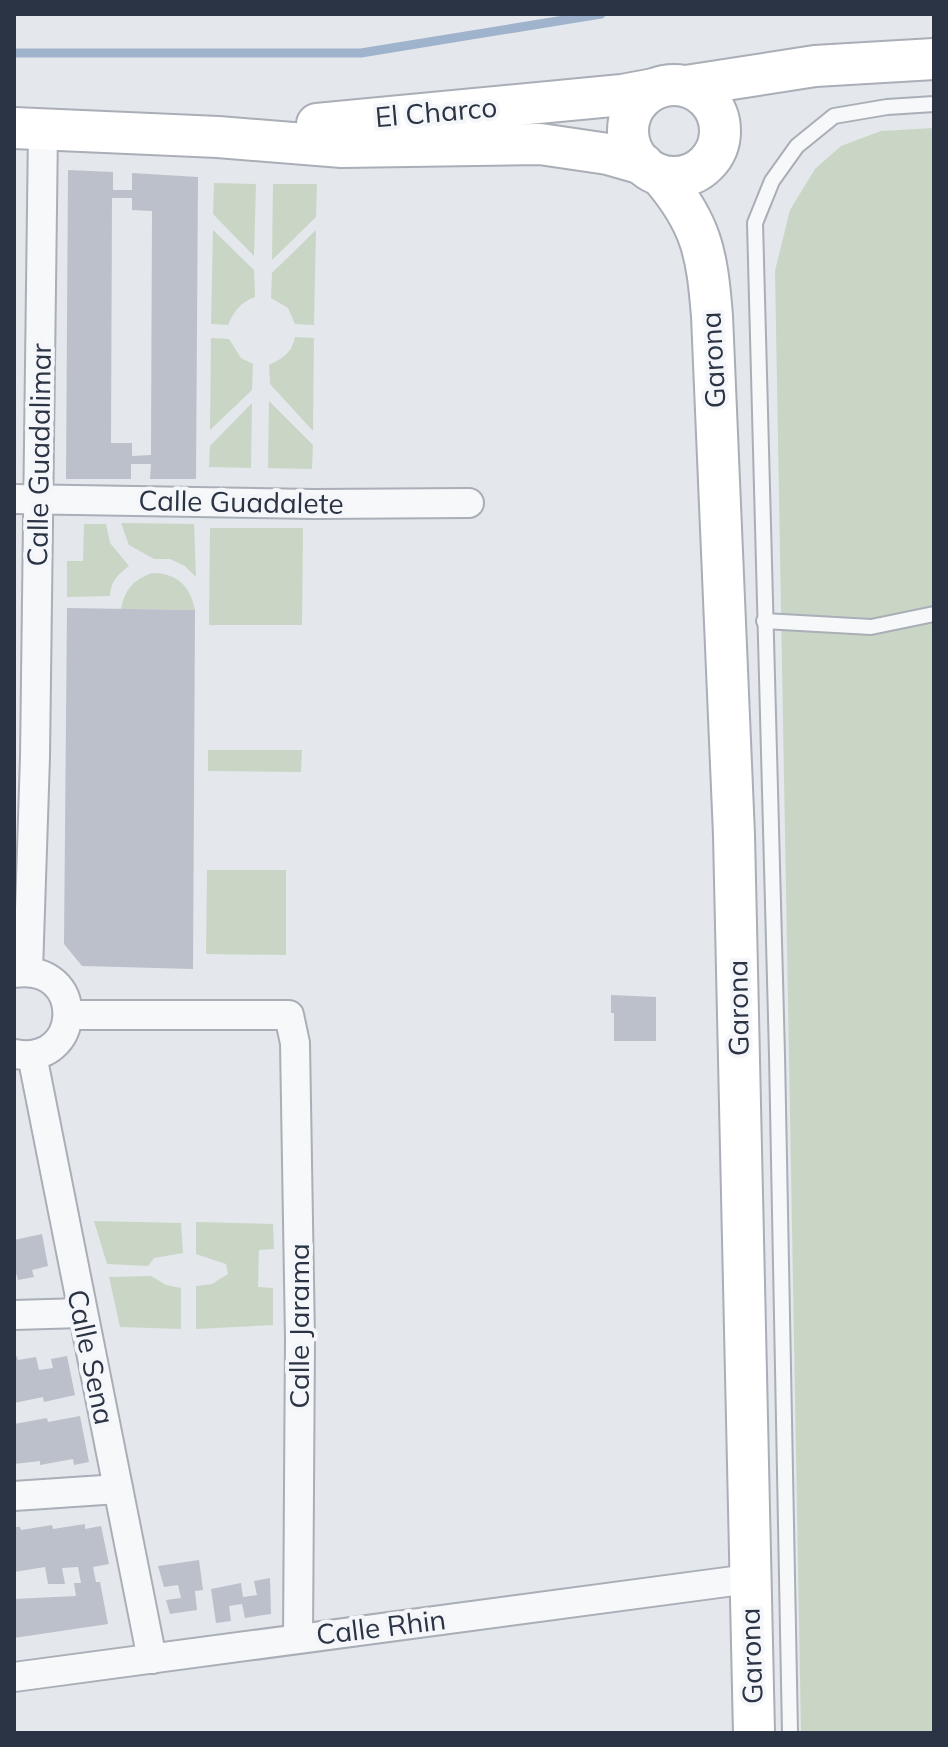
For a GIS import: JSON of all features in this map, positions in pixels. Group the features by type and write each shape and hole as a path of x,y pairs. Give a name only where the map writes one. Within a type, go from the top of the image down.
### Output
{"main road":[{"name":"El Charco","path":"218,137 341,121 607,97 815,66 934,59"},
{"name":"El Charco","path":"719,134 748,93 784,71"},
{"path":"670,88 706,99 719,134 709,283 701,240 690,213 631,144 628,131 637,106 670,88"},
{"name":"El Charco","path":"29,129 218,137 342,147 540,144 608,154 652,170"},
{"path":"652,170 673,178 698,172 708,163 719,134"},
{"name":"Garona","path":"709,283 734,835 754,1733"}],"street":[{"name":"Calle Guadalimar","path":"21,972 29,129"},
{"name":"Calle Guadalete","path":"26,499 469,503"},
{"path":"21,972 41,974 61,990 68,1015 60,1040 50,1049 23,1054"},
{"name":"Calle Jarama","path":"68,1015 289,1015 295,1043 300,1339 298,1638"},
{"name":"Calle Sena","path":"23,1054 82,1313 152,1659"},
{"path":"14,1315 82,1313"},
{"path":"14,1496 118,1489"},
{"name":"Calle Rhin","path":"14,1677 749,1579"}],"lane":[{"path":"790,1733 778,1070 755,223 772,181 797,146 834,116 887,107 934,104"},
{"path":"764,621 871,627 934,614"}],"green space":[{"path":"934,128 934,1733 801,1733 775,271 790,210 815,169 841,146 881,131"},
{"path":"214,183 256,184 254,256 213,214"},
{"path":"273,184 317,184 316,217 272,260"},
{"path":"213,230 254,270 255,297 238,308 228,325 211,324"},
{"path":"316,230 314,325 295,324 288,308 271,298 272,273"},
{"path":"295,337 314,338 313,431 270,384 269,365 286,355"},
{"path":"211,338 229,339 241,358 253,364 252,390 210,430"},
{"path":"269,401 313,445 312,469 268,468"},
{"path":"252,403 251,468 209,467 210,446"},
{"path":"121,523 194,524 196,577 185,566 170,559 154,559 129,545"},
{"path":"84,524 106,524 110,543 129,566 115,579 110,596 67,597 67,561 83,561"},
{"path":"210,528 303,528 302,625 209,625"},
{"path":"152,573 169,575 181,582 190,594 195,610 121,609 131,586"},
{"path":"208,750 302,750 301,772 208,771"},
{"path":"207,870 286,870 286,955 206,954"},
{"path":"94,1221 181,1223 183,1253 154,1258 148,1266 107,1264"},
{"path":"196,1222 273,1224 274,1249 259,1250 258,1287 273,1288 273,1325 196,1329 196,1286 212,1284 228,1274 226,1264 196,1254"},
{"path":"151,1276 166,1285 181,1288 181,1329 120,1327 109,1277"}],"building":[{"path":"68,170 113,172 113,190 132,190 132,173 198,177 196,479 150,479 151,464 131,464 131,479 66,479","holes":["112,198 132,198 132,210 152,211 151,455 132,456 132,443 111,443"]},
{"path":"67,608 195,610 193,969 82,966 64,944"},
{"path":"611,995 656,997 656,1041 614,1041"},
{"path":"42,1234 48,1266 32,1270 34,1277 18,1280 14,1266 14,1240"},
{"path":"17,1356 18,1360 36,1357 39,1370 53,1368 51,1359 67,1356 75,1395 44,1402 43,1397 14,1403 14,1357"},
{"path":"80,1416 89,1462 74,1465 73,1459 40,1465 40,1461 14,1464 14,1424"},
{"path":"85,1524 85,1529 101,1526 109,1564 93,1567 96,1582 100,1582 108,1624 14,1638 14,1599 76,1596 74,1583 81,1583 78,1567 62,1568 65,1584 48,1584 45,1567 14,1572 14,1527 21,1530 52,1525 53,1529"},
{"path":"199,1560 203,1590 195,1591 197,1610 170,1614 166,1600 181,1598 178,1585 164,1587 158,1566"},
{"path":"270,1578 271,1614 245,1618 242,1604 229,1606 231,1621 216,1623 211,1589 241,1583 243,1597 257,1595 254,1581"}],"waterway":[{"path":"14,53 361,53 601,14"}]}
